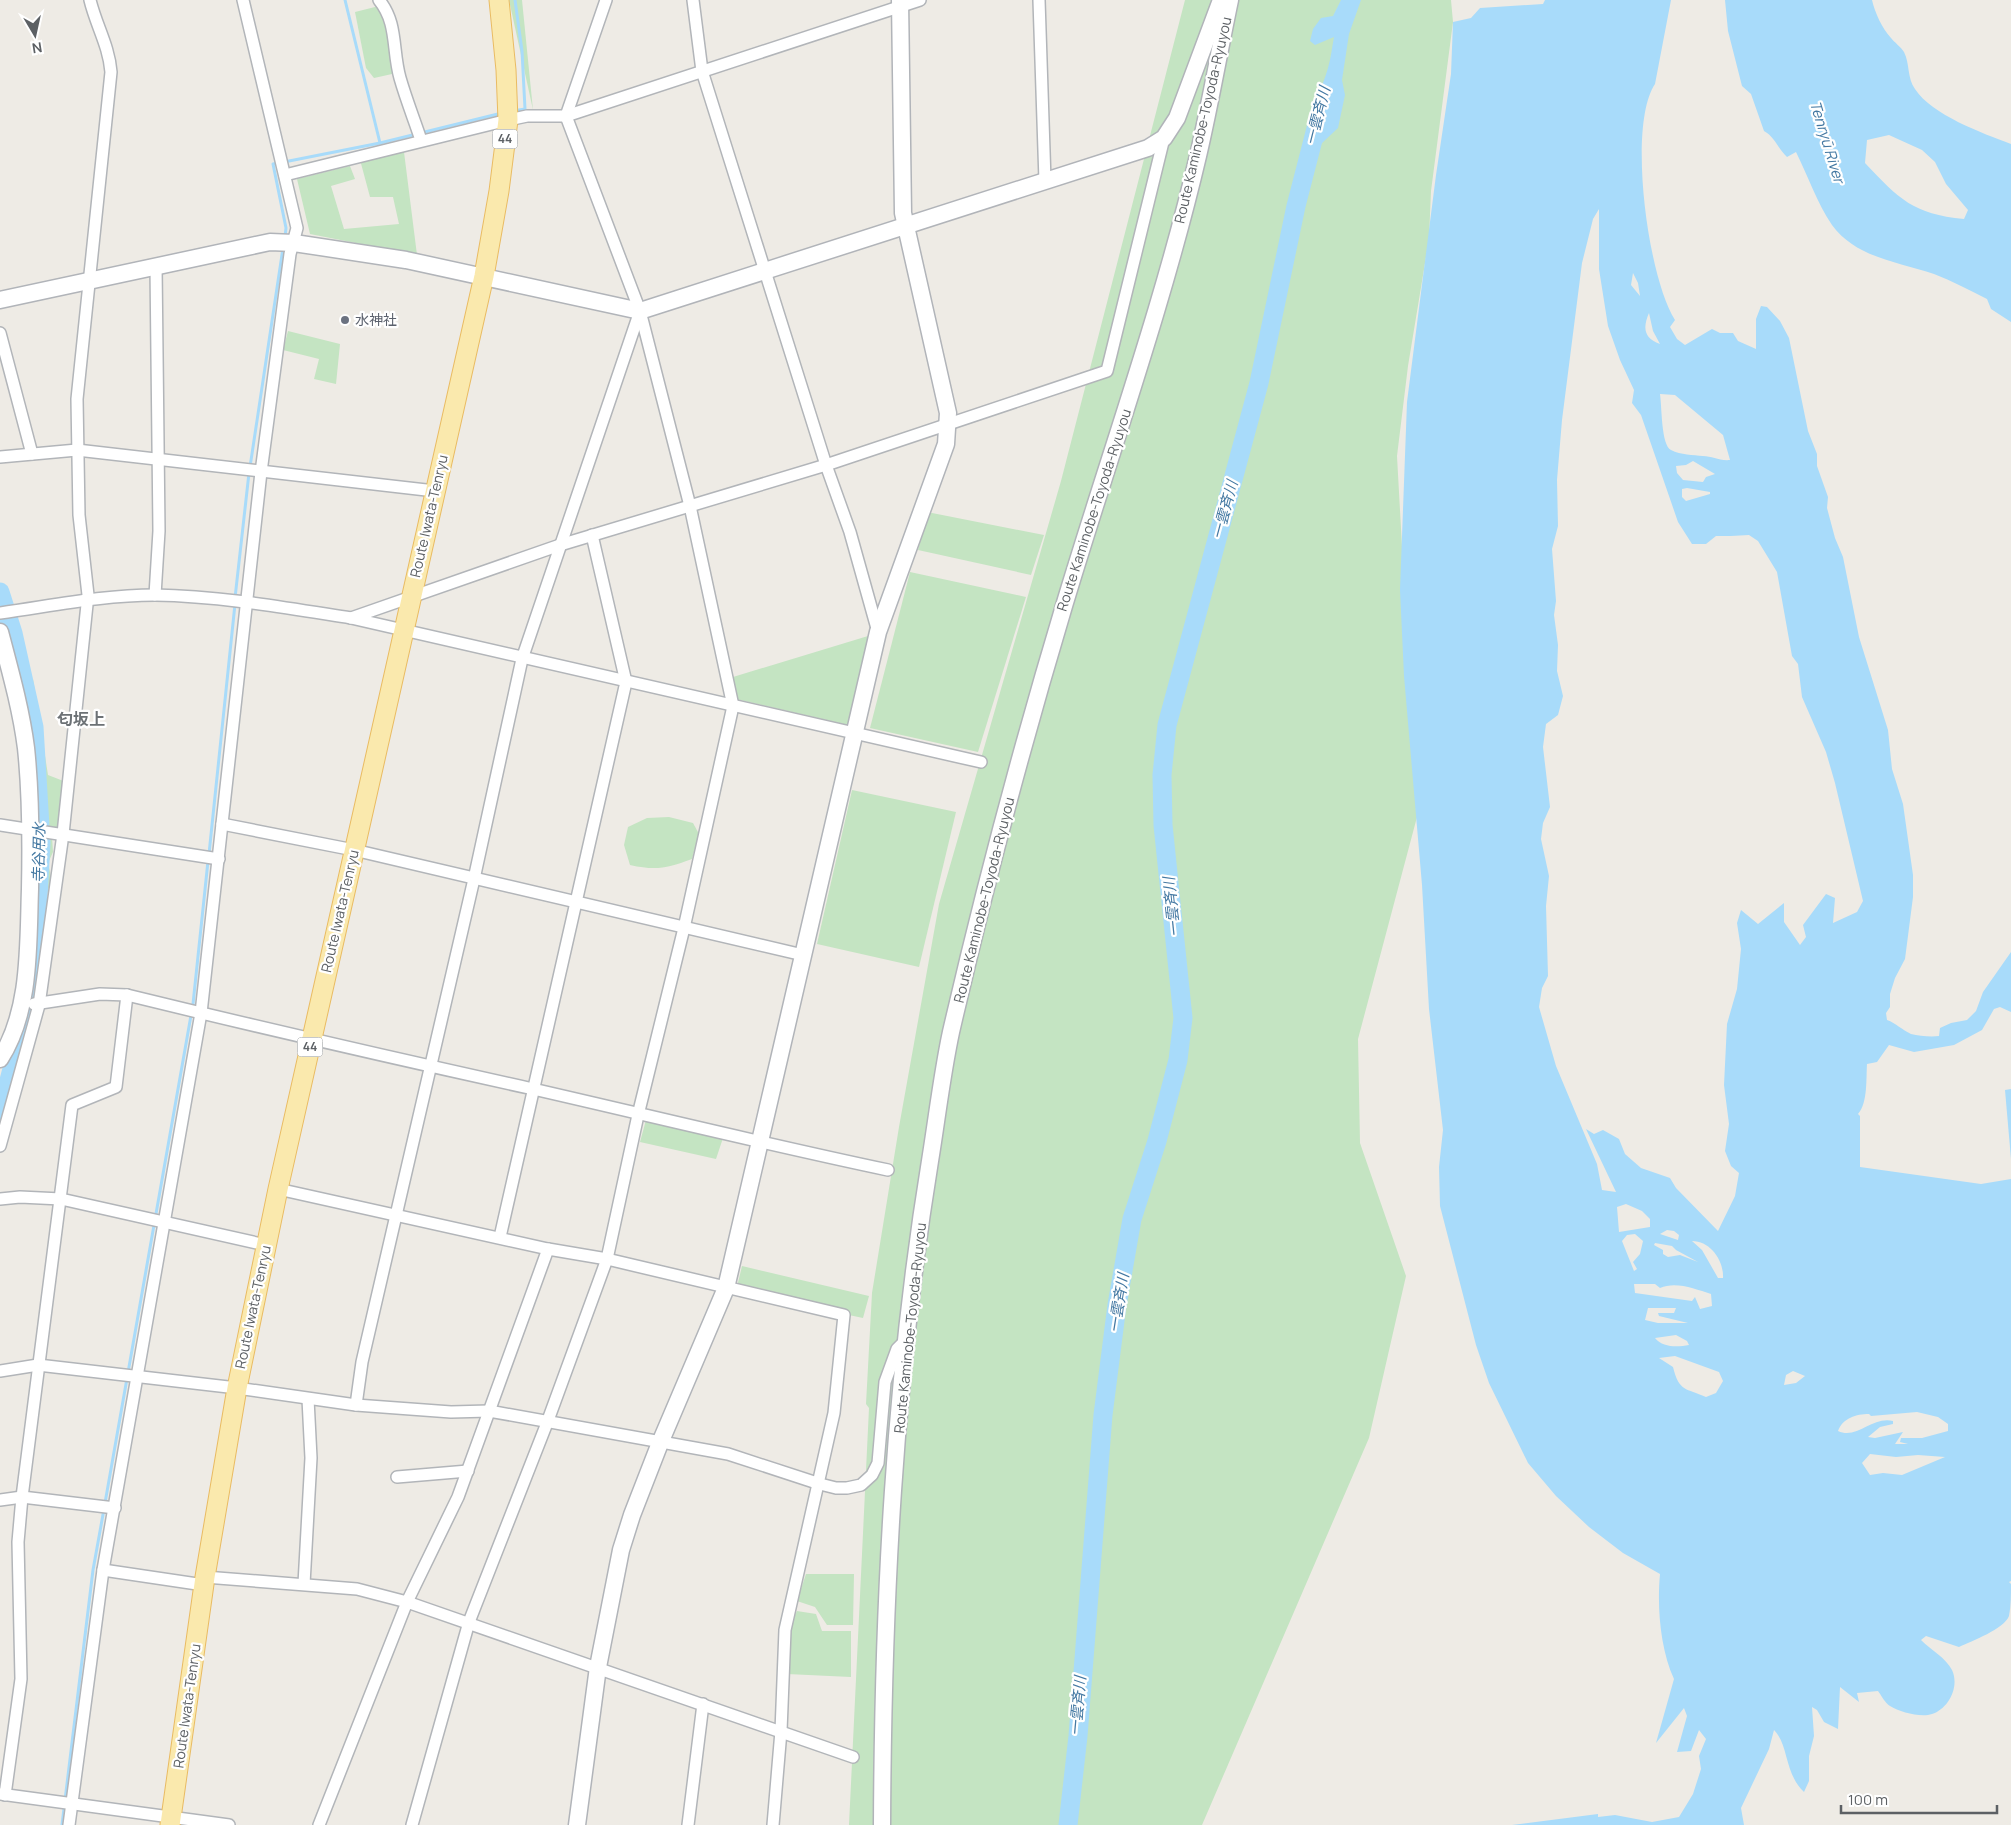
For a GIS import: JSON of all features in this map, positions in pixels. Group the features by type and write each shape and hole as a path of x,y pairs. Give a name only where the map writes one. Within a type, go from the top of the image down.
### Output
{"main road":[{"name":"Route Iwata-Tenryu","path":"171,1821 204,1581 237,1388 311,1040 409,599 484,276 499,191 508,120 506,70 499,0"}],"street":[{"path":"0,1146 39,1005 63,834 88,601 79,514 77,398 111,72 109,53 95,22 90,0"},
{"path":"69,1825 103,1570 200,1013 219,859 261,472 290,254 297,228 243,0"},
{"path":"379,0 386,8 393,27 399,76 421,140"},
{"path":"412,1825 469,1622 547,1423 607,1259 638,1115 684,928 733,706 690,506 640,311 566,116 606,0"},
{"path":"693,0 702,71 826,466 853,541 878,632"},
{"path":"285,175 421,140 527,116 566,116 900,4 920,0"},
{"path":"1039,0 1044,181"},
{"path":"351,618 560,544 826,466 1107,371 1164,138 1177,118 1221,0"},
{"name":"Route Kaminobe-Toyoda-Ryuyou","path":"882,1825 885,1656 892,1510 906,1340 914,1260 950,1036 1014,782 1064,604 1158,304 1198,156 1230,0"},
{"path":"577,1825 598,1667 621,1550 632,1515 660,1443 726,1288 878,632 946,444 948,413 905,226 900,4"},
{"path":"0,300 270,242 294,242 484,276 640,311 1148,148 1164,138"},
{"path":"155,596 159,536 156,266"},
{"path":"356,1405 362,1362 474,879 522,659 640,311"},
{"path":"0,333 32,454"},
{"path":"0,457 77,450 435,491"},
{"path":"500,1237 626,682 592,535"},
{"path":"0,613 88,601 155,596 246,602 351,618 522,659 981,762"},
{"path":"0,632 6,678 26,748 31,828 29,921 22,1001 11,1042 0,1059"},
{"path":"222,824 354,850 803,955"},
{"path":"0,825 31,828 219,859"},
{"path":"22,1001 39,1005 100,994 128,994 311,1040 534,1089 760,1143 888,1170"},
{"path":"128,994 116,1087 72,1105 22,1497 18,1542 20,1680 3,1795 72,1804 171,1821 229,1825"},
{"path":"278,1189 548,1249 607,1259 844,1316 834,1413 820,1484 785,1630 781,1730 773,1825"},
{"path":"0,1199 20,1197 61,1199 266,1245"},
{"path":"319,1825 407,1602 458,1497 548,1249"},
{"path":"0,1371 38,1365 237,1388 356,1405 451,1412 489,1411 547,1423 728,1454 820,1484 836,1488 847,1488 861,1485 872,1475 878,1463 885,1382 897,1349 906,1340"},
{"path":"304,1584 311,1458 308,1399"},
{"path":"397,1477 468,1471"},
{"path":"0,1500 22,1497 115,1508"},
{"path":"103,1570 204,1581 304,1584 357,1589 407,1602 469,1622 781,1730 853,1758"},
{"path":"688,1825 703,1704"}],"green space":[{"path":"509,0 522,0 533,110"},
{"path":"1185,0 1451,0 1453,22 1431,191 1429,239 1408,366 1397,456 1417,817 1358,1039 1360,1143 1406,1276 1369,1438 1202,1825 849,1825 869,1408 866,1404 872,1293 899,1127 939,904 1061,481"},
{"path":"379,6 389,15 394,63 392,74 374,78 366,68 355,12"},
{"path":"404,152 417,255 310,234 297,179 350,166 355,179 331,186 344,229 399,224 393,197 370,197 359,156"},
{"path":"288,331 340,344 336,384 314,379 319,359 283,350"},
{"path":"927,512 1044,535 1031,575 918,550"},
{"path":"910,572 1026,597 978,752 870,728"},
{"path":"868,636 848,725 736,699 733,677"},
{"path":"33,679 48,775 66,782 61,833 52,836 53,852 48,863 50,883 42,906 41,917 43,945 36,947 20,683"},
{"path":"852,790 956,812 919,967 817,944"},
{"path":"669,817 693,823 699,834 692,859 662,868 630,865 624,845 628,827 647,818"},
{"path":"646,1120 723,1138 716,1159 640,1142"},
{"path":"742,1266 869,1296 863,1318 736,1291"},
{"path":"806,1574 854,1574 853,1625 827,1625 815,1607 797,1601"},
{"path":"797,1611 816,1614 822,1631 851,1631 851,1677 787,1674 784,1637"}],"water":[{"path":"1341,0 1361,0 1349,34 1342,80 1345,95 1338,128 1321,144 1316,136 1314,116 1329,64 1334,37 1315,45 1310,41 1313,29 1321,18 1333,16"},
{"path":"1545,0 1671,0 1655,84 1647,104 1643,133 1642,166 1649,238 1665,300 1675,320 1670,327 1677,339 1685,345 1712,329 1720,333 1733,333 1738,341 1756,349 1756,319 1761,306 1767,307 1780,321 1789,338 1808,431 1817,454 1817,466 1828,497 1827,508 1835,538 1843,557 1859,637 1888,730 1892,769 1903,804 1913,875 1913,897 1905,959 1895,978 1890,994 1890,1007 1886,1013 1887,1020 1911,1034 1939,1036 1940,1028 1951,1023 1967,1020 1976,1011 1983,992 2011,952 2011,1012 2000,1007 1994,1009 1982,1030 1954,1045 1914,1052 1889,1045 1877,1062 1867,1064 1865,1097 1858,1114 1860,1116 1860,1167 1981,1184 2011,1179 2011,1581 2009,1582 2011,1584 2011,1604 2009,1616 2006,1621 1994,1630 1959,1647 1926,1636 1921,1640 1946,1662 1952,1670 1955,1683 1947,1702 1932,1714 1911,1714 1894,1708 1888,1705 1878,1691 1857,1693 1859,1702 1840,1687 1838,1729 1824,1722 1817,1710 1812,1707 1814,1736 1809,1756 1809,1781 1804,1792 1793,1776 1782,1743 1774,1730 1769,1749 1741,1808 1744,1825 1512,1825 1598,1814 1598,1817 1615,1815 1652,1822 1679,1817 1693,1794 1701,1769 1699,1756 1706,1739 1699,1730 1691,1751 1677,1752 1687,1716 1684,1708 1656,1743 1674,1679 1665,1654 1661,1627 1660,1574 1623,1553 1589,1527 1556,1496 1528,1463 1489,1383 1476,1345 1440,1206 1439,1167 1443,1130 1429,1009 1422,885 1404,676 1400,590 1407,402 1451,74 1453,22 1471,18 1480,8 1543,4","holes":["1599,209 1599,269 1608,326 1620,360 1634,390 1632,403 1641,415 1678,522 1692,544 1706,544 1716,536 1749,535 1758,541 1777,572 1792,656 1798,664 1802,697 1826,752 1863,901 1857,912 1833,923 1835,898 1826,894 1803,925 1806,937 1800,945 1784,922 1784,903 1758,924 1741,910 1737,923 1741,949 1737,989 1727,1024 1724,1085 1729,1124 1725,1151 1731,1166 1739,1173 1735,1196 1718,1231 1676,1188 1670,1178 1641,1168 1625,1154 1619,1139 1603,1130 1594,1134 1586,1129 1616,1192 1602,1190 1597,1164 1556,1066 1539,1007 1542,988 1548,976 1546,906 1549,876 1541,839 1543,823 1550,807 1543,747 1546,724 1558,715 1563,696 1557,671 1558,645 1554,615 1556,601 1552,549 1558,526 1557,480 1562,420 1582,263 1593,219","1633,273 1638,283 1640,296 1631,285","1649,313 1653,331 1660,344 1650,339 1645,327","1660,394 1675,395 1723,435 1730,460 1675,452 1668,447 1664,434","1693,461 1715,474 1706,477 1703,482 1683,480 1677,473 1676,466 1686,465","1687,488 1710,492 1710,494 1686,501 1682,497 1682,489","1626,1204 1642,1211 1650,1219 1650,1227 1619,1232 1617,1207","1667,1230 1674,1231 1679,1235 1678,1240 1660,1234","1635,1234 1643,1241 1640,1254 1633,1262 1637,1269 1634,1271 1622,1241 1627,1235","1692,1241 1705,1244 1715,1253 1723,1271 1723,1278 1718,1278 1702,1250","1655,1243 1672,1246 1698,1262 1680,1255 1668,1257 1663,1254 1663,1250 1654,1245","1634,1284 1655,1284 1660,1288 1672,1285 1692,1288 1711,1294 1712,1306 1700,1309 1695,1297 1692,1301 1635,1293","1648,1308 1676,1308 1674,1313 1658,1313 1659,1316 1688,1323 1658,1323 1645,1320","1676,1335 1687,1341 1689,1345 1666,1345 1655,1338","1675,1356 1719,1372 1723,1381 1716,1393 1706,1397 1684,1388 1675,1375 1673,1367 1659,1358","1793,1371 1805,1376 1796,1383 1784,1385 1786,1375","1917,1412 1938,1417 1948,1424 1948,1431 1922,1438 1901,1438 1900,1442 1908,1444 1895,1444 1903,1432 1875,1438 1868,1437 1880,1427 1893,1424 1893,1421 1885,1420 1878,1422 1852,1433 1838,1431 1843,1423 1859,1415 1869,1414 1871,1416","1870,1454 1896,1457 1918,1455 1945,1457 1902,1475 1883,1473 1870,1475 1862,1463"]},
{"name":"Tenryū River","path":"1725,0 1872,0 1885,30 1904,52 1912,85 1923,98 1933,107 1958,122 2011,144 2011,322 1991,309 1987,299 1934,274 1866,252 1842,236 1832,225 1822,208 1796,152 1787,157 1771,136 1764,131 1751,94 1742,86 1728,31","holes":["1889,135 1922,150 1935,162 1946,184 1968,210 1964,219 1946,217 1919,209 1908,203 1865,163 1867,140"]},
{"path":"2011,1089 2011,1159 2005,1090"}],"waterway":[{"path":"345,0 380,143"},
{"path":"513,111 525,109 522,51 515,0"},
{"name":"一雲斉川","path":"1068,1825 1078,1736 1103,1415 1117,1305 1132,1219 1157,1141 1178,1060 1183,1018 1163,825 1162,775 1167,725 1259,383 1296,206 1322,105"},
{"path":"284,162 380,143 502,113"},
{"path":"278,163 273,164 286,228 285,237"},
{"path":"250,467 283,248"},
{"path":"235,598 249,473"},
{"name":"寺谷用水","path":"0,592 13,633 34,727 41,843 33,988 0,1115"},
{"path":"209,854 235,604"},
{"path":"105,1503 193,1004 208,861"},
{"path":"62,1825 93,1570 104,1509"}],"place":[{"name":"水神社","path":"345,320"}],"district":[{"name":"匂坂上","path":"81,719"}]}
